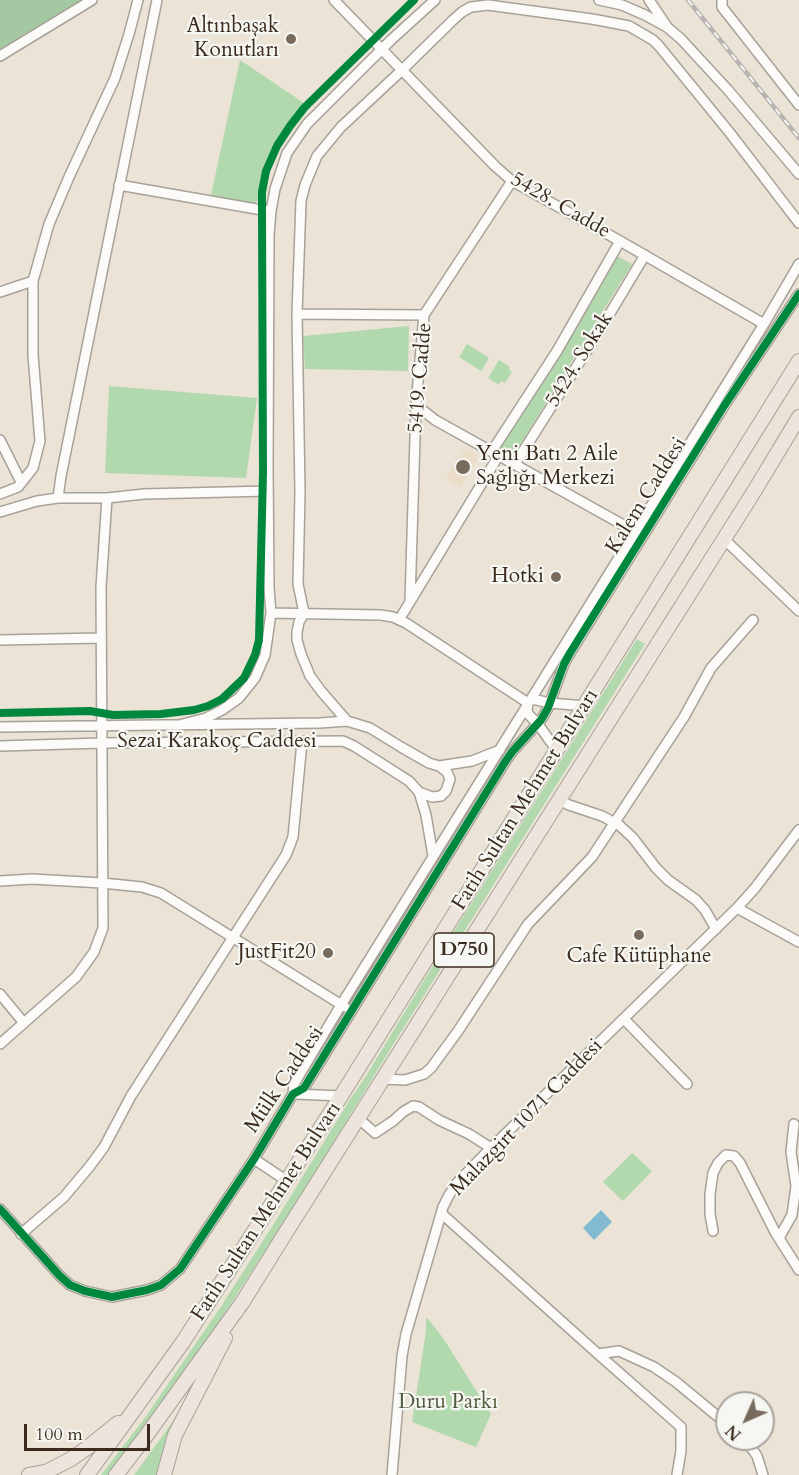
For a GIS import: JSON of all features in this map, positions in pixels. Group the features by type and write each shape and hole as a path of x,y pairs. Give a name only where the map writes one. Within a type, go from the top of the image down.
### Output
{"highway":[{"name":"Fatih Sultan Mehmet Bulvarı","path":"87,1475 183,1342 341,1096 799,361"},
{"name":"Fatih Sultan Mehmet Bulvarı","path":"116,1475 242,1303 799,417"},
{"path":"164,1475 176,1435 242,1303"},
{"path":"29,1475 59,1466 87,1448 110,1431 147,1394"}],"street":[{"path":"0,56 92,0"},
{"path":"0,494 18,487 33,468 40,441 33,355 33,281 49,224 115,78 138,0"},
{"path":"58,498 157,0"},
{"name":"5428. Cadde","path":"334,0 401,71 512,181 764,324"},
{"path":"179,725 206,718 239,698 255,678 265,655 271,613 268,491 269,235 275,189 287,153 313,118 435,0"},
{"path":"599,0 637,11 667,27 690,47 799,174"},
{"path":"649,0 667,27"},
{"path":"720,2 799,105"},
{"path":"347,721 310,676 297,640 299,621 304,613 297,584 300,492 297,314 301,201 305,184 317,156 341,127 462,12 471,7 488,5 629,26 659,46 799,223"},
{"name":"5419. Cadde","path":"410,601 416,405 424,315 512,181"},
{"path":"119,185 271,211"},
{"path":"787,208 793,210 799,208"},
{"path":"399,620 620,241"},
{"name":"5424. Sokak","path":"515,464 645,255"},
{"name":"Kalem Caddesi","path":"528,703 799,264"},
{"path":"0,292 33,281"},
{"name":"Kalem Caddesi","path":"538,724 550,704 570,653 724,406 799,294"},
{"path":"297,314 424,315"},
{"path":"416,405 435,420 634,531"},
{"path":"0,440 21,482"},
{"path":"0,512 37,501 58,498 268,491"},
{"path":"0,1044 76,977 93,952 103,928 101,587 107,498"},
{"path":"724,539 799,611"},
{"path":"271,613 381,615 399,620 528,703"},
{"path":"382,1079 405,1080 424,1074 431,1068 528,924 592,856 607,836 684,717 711,668 753,620"},
{"path":"0,640 101,638"},
{"path":"557,751 528,714 528,703 532,699 550,704 585,706"},
{"name":"Mülk Caddesi","path":"0,1209 59,1275 70,1285 85,1292 112,1297 147,1290 161,1285 180,1269 254,1159 293,1094 294,1084 341,1005 528,703"},
{"path":"0,727 347,721 370,728 410,753 447,772 450,779 447,791 441,796 419,792"},
{"name":"Mülk Caddesi","path":"293,1094 304,1088 505,762 538,724"},
{"name":"Sezai Karakoç Caddesi","path":"0,746 343,741 410,781 419,792"},
{"path":"21,1234 64,1197 104,1147 131,1096 286,855 293,837 302,742"},
{"path":"439,766 472,760 500,750"},
{"path":"419,792 426,815 433,856"},
{"path":"559,800 619,825 633,838 668,880 696,900 716,929"},
{"name":"Malazgirt 1071 Caddesi","path":"392,1475 404,1344 442,1207 449,1195 457,1183 491,1148 737,908 799,830"},
{"path":"0,881 32,879 102,883 142,887 161,893 351,1011"},
{"path":"737,908 799,942"},
{"path":"0,994 24,1023"},
{"path":"624,1019 687,1084"},
{"path":"293,1094 341,1096"},
{"path":"358,1118 375,1132 413,1106 419,1107 491,1148"},
{"path":"779,1238 792,1215 796,1186 791,1152 794,1124"},
{"path":"713,1232 710,1215 713,1173 718,1163 726,1155 734,1156 740,1162 779,1238 799,1270"},
{"path":"254,1159 287,1180"},
{"path":"441,1213 681,1427 681,1451 677,1475"},
{"path":"598,1354 619,1351 654,1367 715,1414"},
{"path":"754,1451 763,1475"}],"shaded area":[{"name":"Yeni Batı 2 Aile Sağlığı Merkezi","path":"466,448 479,456 460,488 446,478"}],"green space":[{"path":"0,0 94,0 0,57"},
{"path":"240,60 310,107 281,145 269,172 264,195 254,204 211,195"},
{"path":"617,256 632,264 513,456 500,448"},
{"path":"409,326 408,371 305,369 303,336"},
{"path":"467,344 489,358 481,371 459,357"},
{"path":"499,360 510,367 509,370 512,372 505,383 501,381 499,385 488,378"},
{"path":"109,386 257,398 246,478 105,473"},
{"path":"637,639 645,644 308,1184 170,1394 109,1475 101,1475 144,1419 220,1308"},
{"path":"632,1153 652,1171 623,1201 603,1182"},
{"name":"Duru Parkı","path":"426,1318 443,1338 491,1414 476,1447 412,1422"},
{"path":"185,1403 160,1475 134,1475 164,1434"}],"water":[{"path":"601,1210 612,1222 594,1240 583,1228"}],"railway":[{"path":"688,0 799,138"}],"cycle path":[{"path":"0,713 90,711 113,715 161,714 194,710 222,699 244,678 259,640 263,473 262,192 266,171 277,146 304,108 414,0"},
{"path":"0,1209 59,1275 70,1285 85,1291 112,1297 147,1290 161,1285 180,1269 254,1159 293,1094 304,1088 505,762 541,720 570,653 724,406 799,294"}],"place":[{"name":"Altınbaşak Konutları","path":"291,39"},
{"name":"Yeni Batı 2 Aile Sağlığı Merkezi","path":"463,467"},
{"name":"Hotki","path":"556,577"},
{"name":"Cafe Kütüphane","path":"639,935"},
{"name":"JustFit20","path":"328,953"}]}
